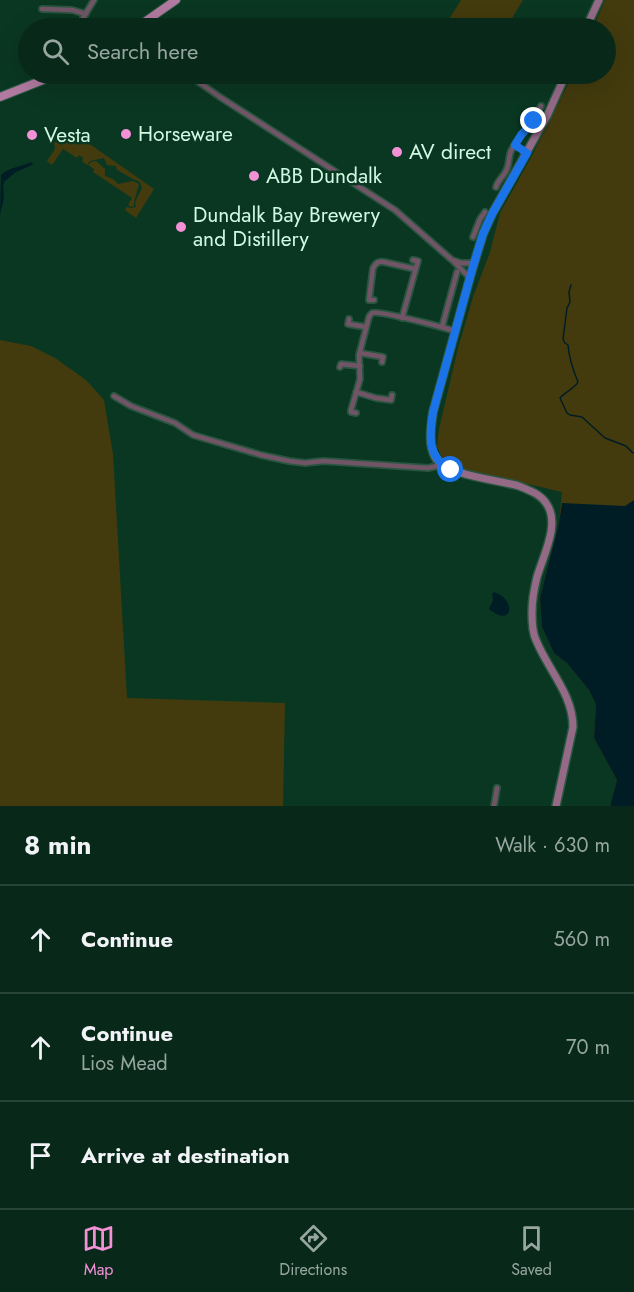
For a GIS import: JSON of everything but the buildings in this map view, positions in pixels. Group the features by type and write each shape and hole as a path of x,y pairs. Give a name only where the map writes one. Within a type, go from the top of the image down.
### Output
{"main road":[{"path":"155,18 176,0"},
{"path":"591,18 599,0"},
{"path":"0,97 33,84"},
{"path":"556,806 572,734 573,716 561,685 536,640 533,630 532,612 535,590 551,532 552,520 547,503 540,496 524,488 451,470 440,463 433,451 431,423 484,231 547,116 561,84"}],"street":[{"path":"42,9 72,10 84,16 94,0"},
{"path":"202,84 395,210 470,278"},
{"path":"496,187 509,165 510,152 534,121 541,106"},
{"path":"515,145 527,153"},
{"path":"472,237 485,212"},
{"path":"477,226 484,231"},
{"path":"402,318 418,261 413,260"},
{"path":"452,260 474,263"},
{"path":"374,300 369,300 373,268 379,261 416,269"},
{"path":"442,327 457,272"},
{"path":"356,413 351,412 360,379 360,353 369,316 375,312 456,331"},
{"path":"349,319 348,324 366,327"},
{"path":"360,353 383,357 382,362"},
{"path":"340,367 341,364 360,366"},
{"path":"356,392 391,400 392,395"},
{"path":"114,396 131,406 175,423 193,435 289,461 428,468 440,463"},
{"path":"494,806 497,788"}],"shaded area":[{"path":"461,0 523,0 512,18 450,18"},
{"path":"605,0 634,0 634,806 610,806 617,780 594,738 596,703 589,690 567,663 554,653 542,627 540,598 559,523 562,492 454,467 445,462 437,446 458,348 473,297 490,252 500,213 568,84 616,84 616,18 597,18"},
{"path":"71,131 154,189 136,218 125,209 136,207 135,202 142,188 140,182 117,170 116,166 107,165 104,158 90,161 87,165 79,155 77,158 63,149 52,165 47,161 55,149 54,143 68,136"},
{"path":"96,161 105,169 105,176 118,184 133,181 139,184 134,206 128,205 132,198 93,172 94,169 88,165"},
{"path":"0,340 31,346 55,358 86,380 104,400 113,454 127,698 285,703 283,806 0,806"}],"water":[{"path":"31,162 32,165 16,172 5,181 0,215 1,175 8,170"},
{"path":"634,500 634,806 610,806 617,780 594,738 596,704 589,690 567,663 554,653 542,627 540,598 562,503 625,506"},
{"path":"494,592 506,600 509,606 509,611 503,616 489,609"}],"waterway":[{"path":"571,285 563,339 568,345 578,382 560,398 567,413 582,417 605,438 626,446 633,453"}],"place":[{"name":"Horseware","path":"126,134"},
{"name":"Vesta","path":"32,135"},
{"name":"AV direct","path":"397,152"},
{"name":"ABB Dundalk","path":"254,176"},
{"name":"Dundalk Bay Brewery and Distillery","path":"181,227"}],"route":[{"path":"451,470 435,458 431,433 433,412 483,234 527,153 515,145 534,121"}]}
